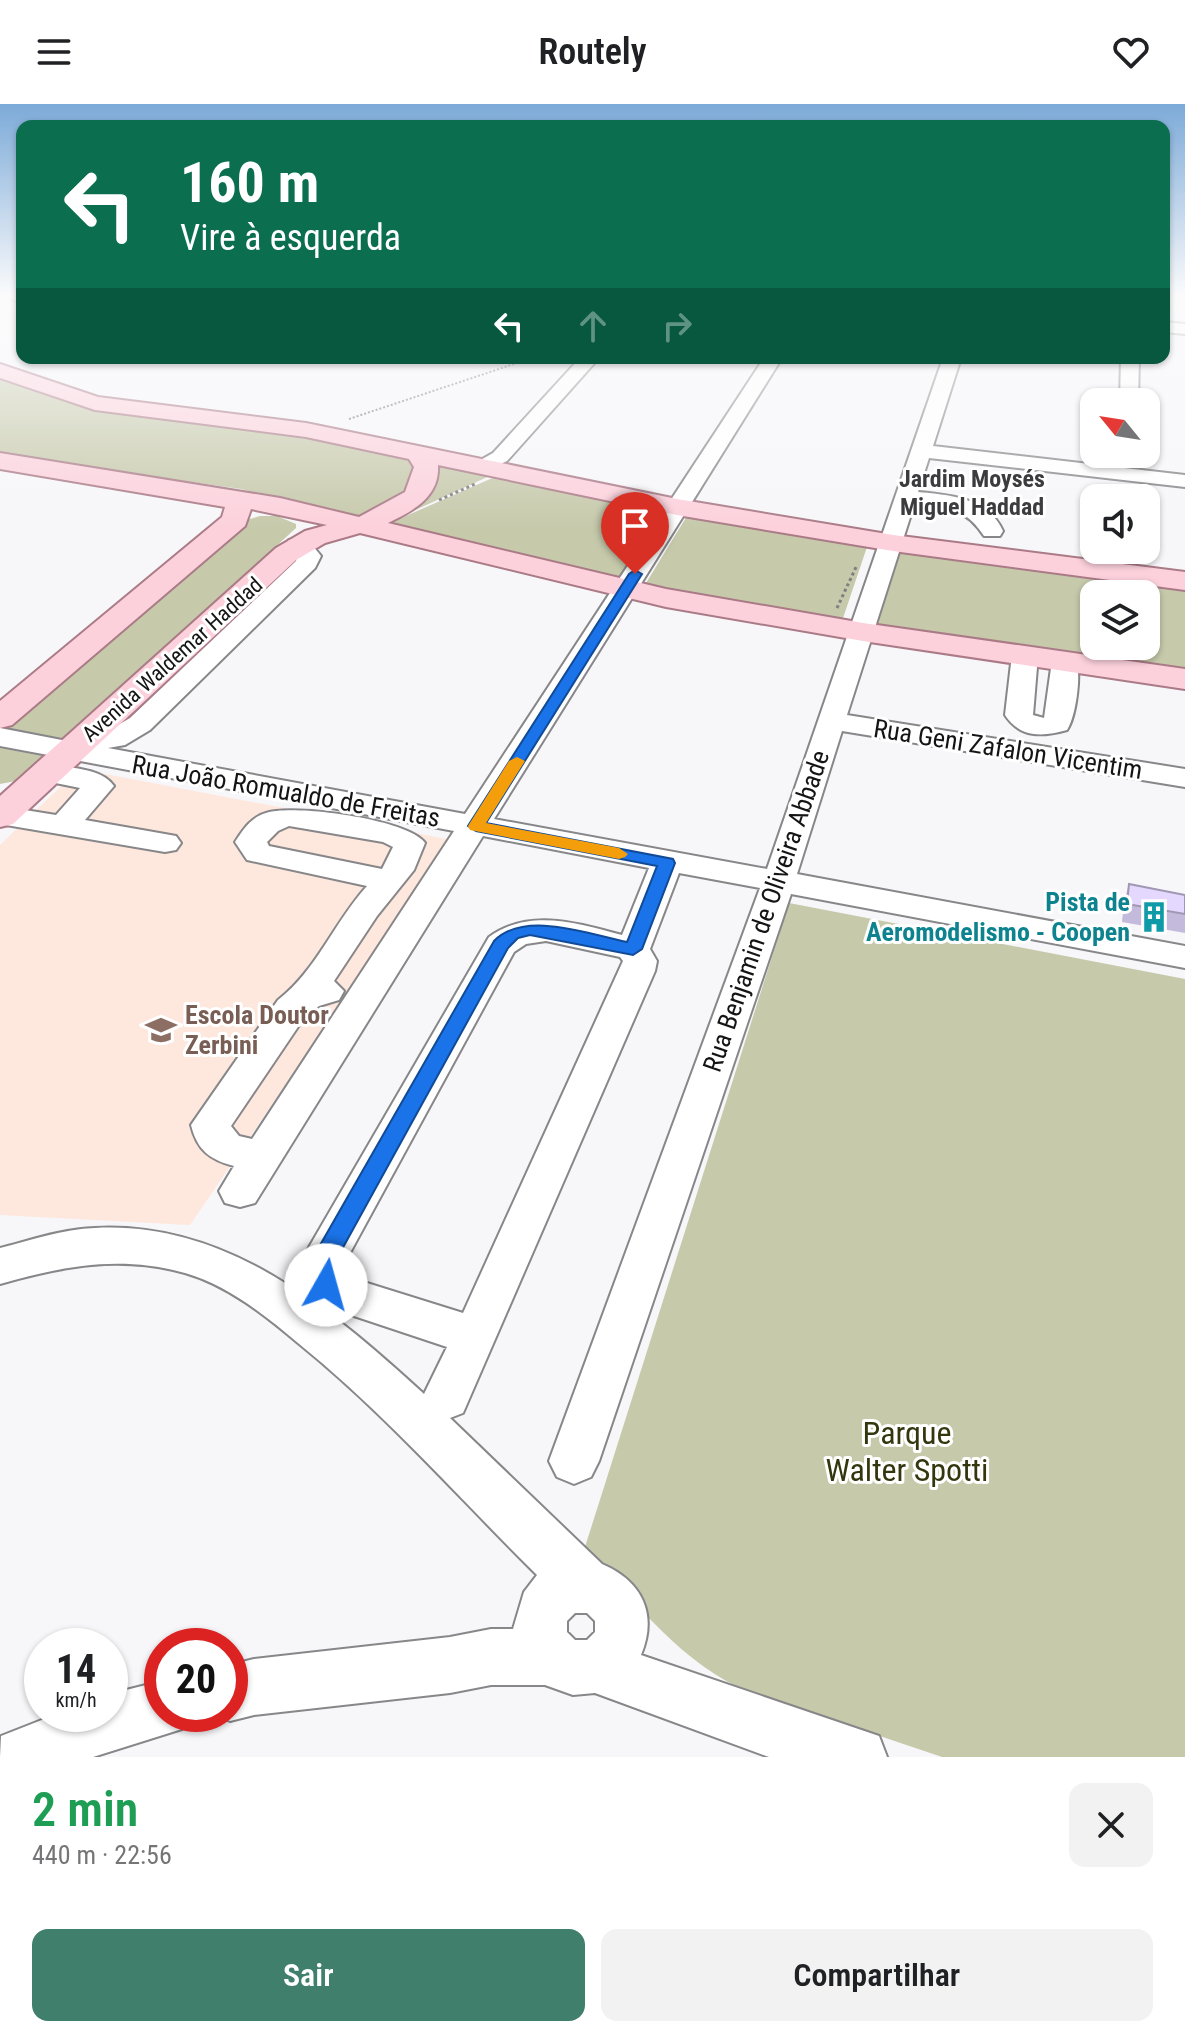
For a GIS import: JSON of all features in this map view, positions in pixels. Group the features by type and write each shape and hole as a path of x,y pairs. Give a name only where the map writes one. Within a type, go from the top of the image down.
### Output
{"main road":[{"path":"9,374 95,403 306,430 418,453 481,474 893,543 1185,581"},
{"name":"Avenida Waldemar Haddad","path":"0,816 27,783 75,747 297,545 357,526 415,497 422,486 427,467 418,453"},
{"path":"0,461 280,506 624,591 863,632 1185,679"},
{"path":"0,718 235,520 239,504 230,498 214,495"}],"street":[{"path":"481,474 575,374"},
{"path":"240,1191 763,374"},
{"name":"Rua Benjamin de Oliveira Abbade","path":"574,1461 778,883 947,374"},
{"path":"921,451 1080,461"},
{"path":"1140,468 1185,481"},
{"path":"907,498 962,506 987,519 992,531"},
{"path":"1025,655 1019,715 1022,721 1033,726 1057,724 1065,661"},
{"name":"Rua Geni Zafalon Vicentim","path":"831,721 1185,778"},
{"name":"Rua João Romualdo de Freitas","path":"0,737 75,747 667,863 1185,957"},
{"path":"27,783 99,786 62,827"},
{"path":"0,816 165,843"},
{"path":"633,949 667,863"},
{"path":"262,1157 227,1149 214,1138 211,1125 291,1009 306,997 388,880"},
{"path":"446,1398 475,1337 637,971 640,961 633,949 547,930 529,929 511,934 501,945 323,1261 326,1285 337,1292 475,1337"},
{"path":"306,997 322,991 371,989"},
{"path":"0,1266 58,1251 105,1245 152,1249 198,1259 260,1289 395,1396 571,1613 658,1687 715,1711 858,1757"},
{"path":"248,1688 450,1665 491,1657 571,1613"},
{"path":"22,1757 106,1723 144,1714"}],"path":[{"path":"306,430 481,374"},
{"path":"426,506 481,474"},
{"path":"827,613 839,606 862,556"}],"shaded area":[{"name":"Escola Doutor Zerbini","path":"79,769 452,840 190,1225 0,1215 0,845"}],"green space":[{"path":"0,375 90,405 284,431 496,473 385,524 241,489 0,455"},
{"path":"497,476 666,511 623,585 383,526"},
{"path":"260,516 277,516 296,524 296,528 64,741 2,730 222,538 243,521"},
{"path":"687,516 867,547 842,621 643,588"},
{"path":"901,550 1138,580 1080,580 1080,655 871,625"},
{"path":"1160,583 1185,586 1185,670 1115,660 1160,660"},
{"path":"0,745 54,755 21,780 0,784"},
{"name":"Parque Walter Spotti","path":"789,903 1185,979 1185,1757 942,1757 752,1693 727,1681 681,1649 585,1547"}],"building":[{"path":"1129,884 1185,895 1185,914 1127,904"}],"slow traffic":[{"path":"517,761 476,826 619,854"}],"place":[{"name":"Pista de Aeromodelismo - Coopen","path":"1154,917"},
{"name":"Escola Doutor Zerbini","path":"161,1030"}],"district":[{"name":"Jardim Moysés Miguel Haddad","path":"972,493"}],"route":[{"path":"326,1285 323,1261 501,945 511,934 529,929 547,930 633,949 667,863 476,826 635,574"}]}
